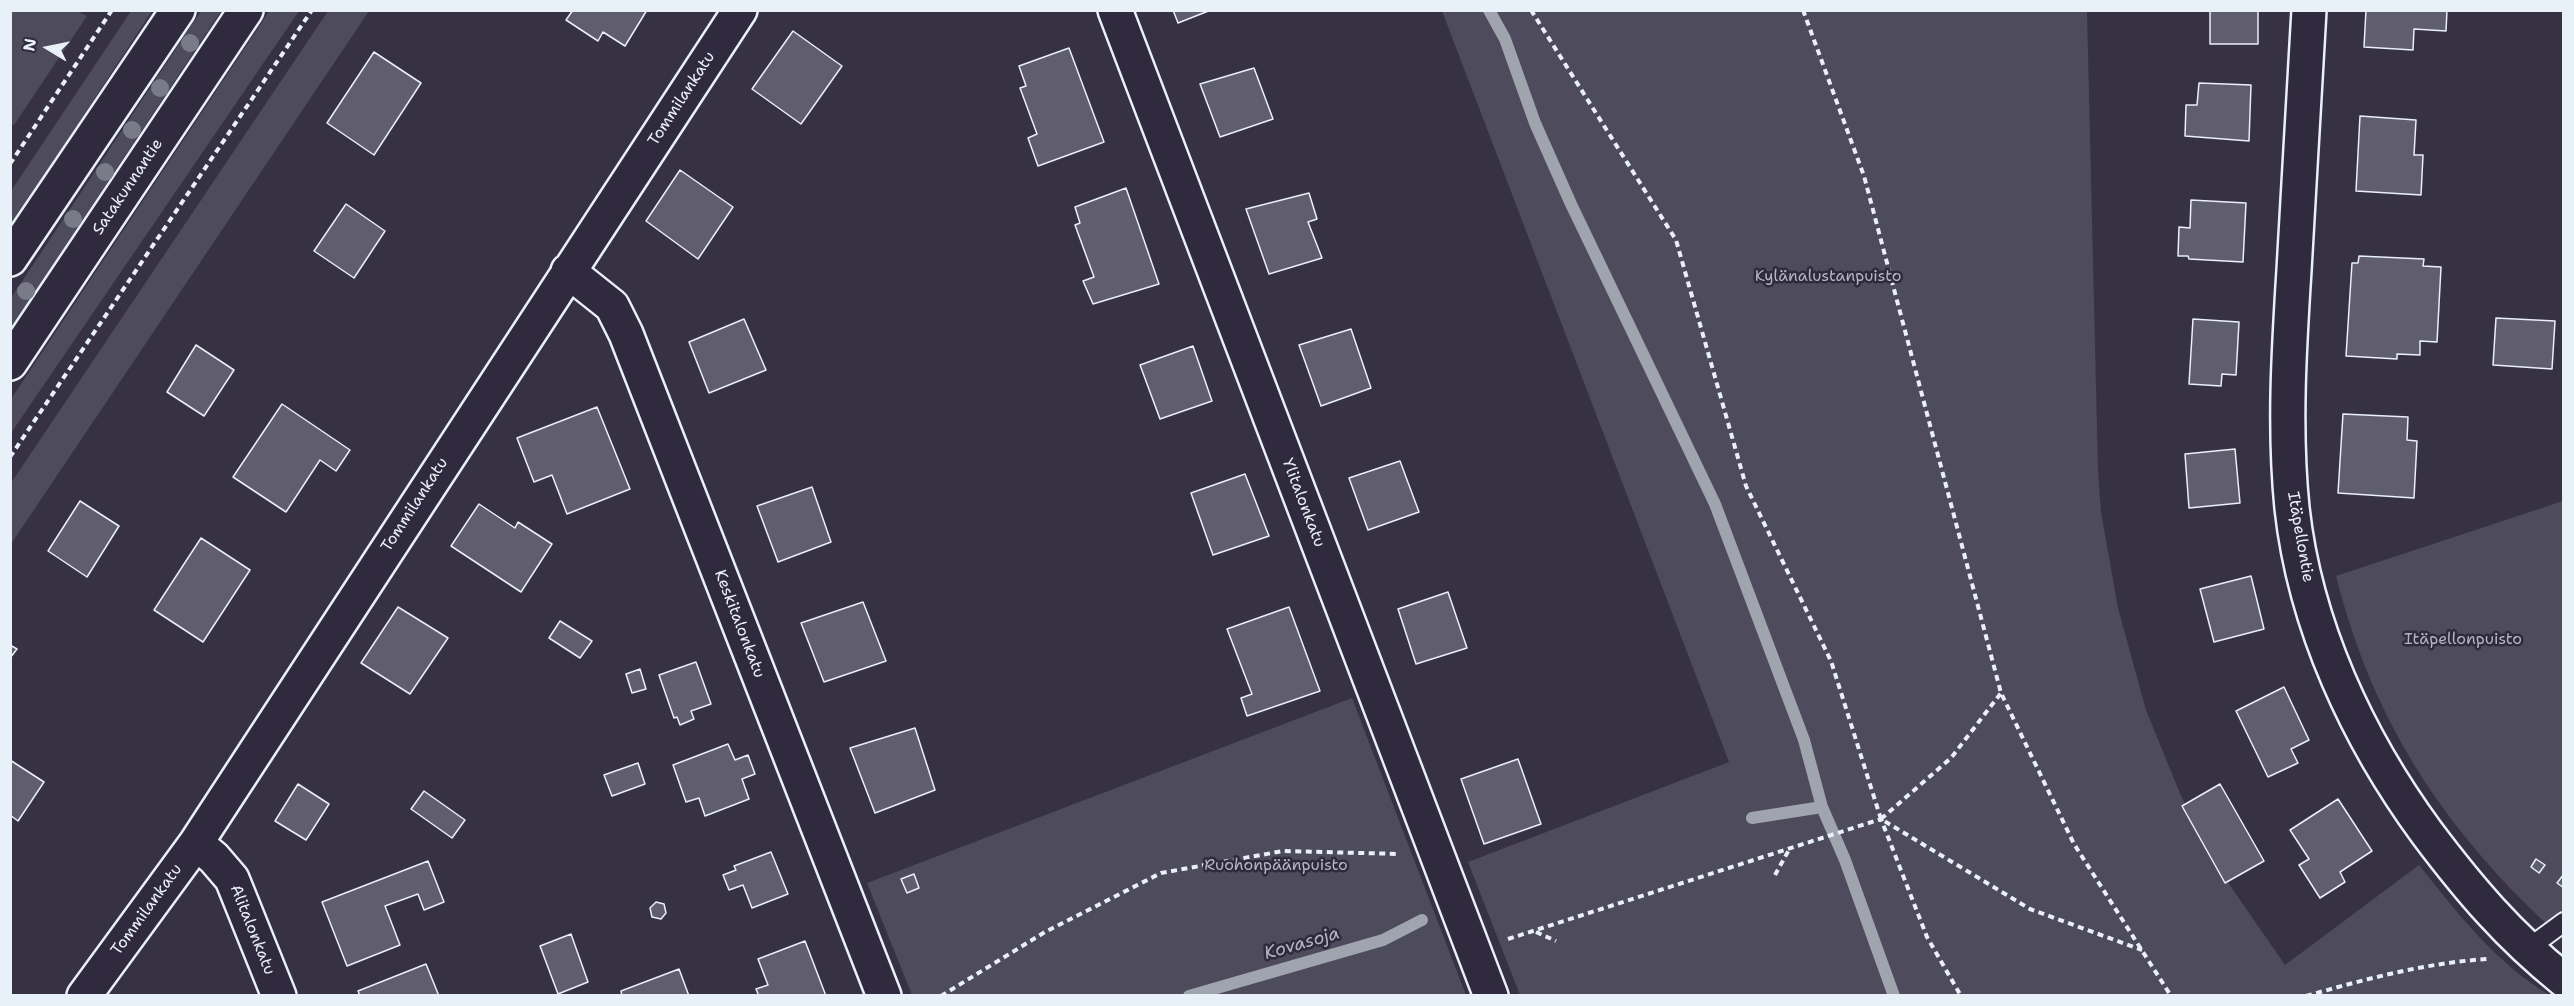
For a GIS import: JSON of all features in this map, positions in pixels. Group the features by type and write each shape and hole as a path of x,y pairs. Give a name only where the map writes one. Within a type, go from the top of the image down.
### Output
{"street":[{"path":"10,259 178,10"},
{"name":"Satakunnantie","path":"10,363 246,10"},
{"name":"Tommilankatu","path":"84,996 196,843 740,10"},
{"name":"Ylitalonkatu","path":"1115,10 1491,996"},
{"name":"Itäpellontie","path":"2309,10 2288,369 2292,510 2301,560 2330,658 2343,692 2377,759 2404,802 2482,904 2526,950 2564,980"},
{"name":"Keskitalonkatu","path":"568,271 612,306 626,333 884,996"},
{"name":"Alitalonkatu","path":"196,843 214,858 232,879 279,996"}],"lane":[{"path":"2526,950 2564,921"}],"path":[{"path":"10,457 312,10"},
{"path":"1531,10 1676,240 1746,486 1831,661 1881,819 1927,938 1961,996"},
{"path":"1803,10 1864,176 2001,693 2074,844 2171,996"},
{"path":"10,164 109,11"},
{"path":"1472,946 1535,931 1881,819 1951,758 2001,693"},
{"path":"1881,819 2030,909 2142,950"},
{"path":"1775,874 1790,847"},
{"path":"941,996 1045,932 1161,873 1283,851 1390,852 1407,855"},
{"path":"1535,931 1556,941"},
{"path":"2306,996 2398,971 2446,962 2505,958 2526,950"}],"green space":[{"path":"11,10 76,11 87,16 14,125 10,123"},
{"path":"270,10 299,11 11,433 11,399"},
{"path":"131,11 152,11 11,226 11,191"},
{"path":"201,11 221,11 11,328 11,298"},
{"path":"328,11 369,11 11,544 11,483"},
{"name":"Kylänalustanpuisto","path":"1442,11 2087,11 2098,470 2101,512 2118,608 2146,710 2181,796 2229,884 2285,965 2419,865 2463,919 2494,952 2549,995 1520,995 1468,862 1729,762"},
{"name":"Itäpellonpuisto","path":"2563,501 2563,939 2485,860 2451,819 2421,776 2394,730 2371,682 2352,631 2336,576"},
{"name":"Ruohonpäänpuisto","path":"1352,698 1466,995 912,995 867,883"}],"building":[{"path":"573,10 647,10 625,46 603,32 598,41 566,20"},
{"path":"1173,10 1211,10 1178,23"},
{"path":"2210,10 2258,10 2258,44 2210,44"},
{"path":"2366,10 2447,10 2446,31 2414,29 2413,50 2364,47"},
{"path":"793,31 842,66 801,124 752,89"},
{"path":"1069,48 1104,142 1038,166 1028,138 1037,134 1020,88 1026,86 1019,66"},
{"path":"374,52 421,83 374,155 327,123"},
{"path":"1254,68 1273,119 1220,137 1200,84"},
{"path":"2199,83 2251,85 2249,141 2185,136 2186,105 2197,105"},
{"path":"2360,116 2416,120 2414,155 2423,155 2421,195 2356,191"},
{"path":"680,170 733,207 698,259 646,221"},
{"path":"1126,188 1159,284 1093,304 1083,281 1094,277 1075,225 1080,223 1075,207"},
{"path":"1309,193 1317,219 1308,222 1322,258 1269,274 1246,209"},
{"path":"2191,200 2246,203 2243,262 2189,259 2188,256 2178,256 2179,227 2190,228"},
{"path":"346,204 385,231 354,278 314,251"},
{"path":"2359,256 2424,259 2423,266 2441,267 2437,342 2420,341 2420,355 2397,354 2397,359 2346,356 2352,263 2358,263"},
{"path":"2496,318 2555,321 2552,369 2493,365"},
{"path":"744,319 766,370 709,393 689,342"},
{"path":"2193,319 2239,322 2236,375 2222,374 2221,386 2189,384"},
{"path":"1351,329 1371,388 1321,406 1299,345"},
{"path":"196,345 234,370 204,416 167,392"},
{"path":"1193,346 1212,401 1160,419 1140,365"},
{"path":"282,404 350,450 336,471 320,460 286,512 233,477"},
{"path":"597,407 630,489 567,514 552,475 534,482 517,438"},
{"path":"2343,414 2408,417 2407,440 2417,441 2414,498 2338,493"},
{"path":"2235,449 2240,503 2189,508 2185,454"},
{"path":"1400,461 1419,512 1368,530 1349,478"},
{"path":"1245,474 1269,536 1213,555 1191,493"},
{"path":"812,487 831,542 778,562 757,506"},
{"path":"80,501 119,526 87,577 48,551"},
{"path":"479,504 515,528 518,522 552,544 521,592 451,546"},
{"path":"201,538 250,570 203,642 154,610"},
{"path":"2251,576 2264,629 2214,642 2200,589"},
{"path":"1448,592 1467,648 1416,664 1398,609"},
{"path":"863,602 886,661 824,682 801,623"},
{"path":"398,607 448,638 410,694 361,663"},
{"path":"1289,607 1320,691 1247,716 1241,698 1252,694 1227,629"},
{"path":"560,621 592,641 580,658 549,638"},
{"path":"10,645 17,649 10,658"},
{"path":"696,662 711,704 691,711 694,719 680,725 677,717 674,718 659,675"},
{"path":"640,669 646,689 632,693 626,674"},
{"path":"2284,687 2309,740 2291,749 2298,763 2268,777 2236,711"},
{"path":"915,728 935,790 875,813 850,748"},
{"path":"728,744 735,760 748,755 755,774 742,779 749,799 705,816 699,798 686,802 673,765"},
{"path":"1518,759 1541,824 1484,844 1461,779"},
{"path":"10,760 44,782 18,821 10,815"},
{"path":"638,763 645,784 612,796 604,775"},
{"path":"298,784 329,804 306,840 275,821"},
{"path":"2220,784 2264,861 2225,883 2182,806"},
{"path":"424,791 465,820 452,838 411,809"},
{"path":"2338,799 2372,851 2340,872 2345,882 2320,898 2299,865 2309,859 2290,830"},
{"path":"771,852 788,894 752,908 743,885 729,890 723,875 736,870 734,866"},
{"path":"2536,859 2545,865 2539,873 2531,867"},
{"path":"428,861 444,902 424,910 418,894 385,906 400,945 347,966 322,902"},
{"path":"914,874 919,888 907,893 901,879"},
{"path":"2564,874 2564,888 2557,883"},
{"path":"656,902 664,904 666,913 661,919 652,917 650,908"},
{"path":"571,934 588,982 558,994 540,946"},
{"path":"805,941 826,996 759,996 756,989 768,985 758,959"},
{"path":"426,964 439,996 360,996 358,991"},
{"path":"679,969 689,996 622,996 621,991"}],"waterway":[{"path":"1489,10 1505,39 1535,123 1571,204 1715,504 1804,740 1822,807 1845,860 1894,996"},
{"path":"1752,818 1822,807"},
{"name":"Kovasoja","path":"1189,996 1383,940 1422,920"}]}
